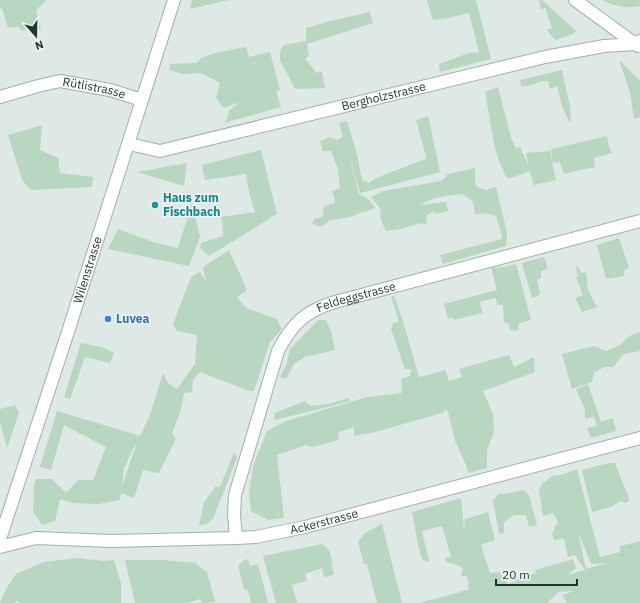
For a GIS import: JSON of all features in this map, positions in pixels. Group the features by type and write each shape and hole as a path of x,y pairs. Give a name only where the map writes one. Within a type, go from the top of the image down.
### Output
{"street":[{"name":"Wilenstrasse","path":"0,539 16,495 174,0"},
{"path":"575,0 639,44"},
{"name":"Bergholzstrasse","path":"129,144 160,151 546,57 604,46 639,44"},
{"name":"Rütlistrasse","path":"0,97 38,86 60,82 110,90 142,100"},
{"name":"Feldeggstrasse","path":"236,538 234,515 235,495 278,351 288,333 302,318 321,306 335,302 640,222"},
{"name":"Ackerstrasse","path":"0,547 36,538 112,541 236,538 256,536 305,527 640,438"}],"green space":[{"path":"0,0 46,0 36,10 41,30 32,28 22,31 18,27 8,28 2,8 0,9"},
{"path":"192,0 228,0 190,9"},
{"path":"427,0 476,0 491,59 440,72 439,64 469,53 479,52 469,13 433,20"},
{"path":"539,0 542,0 576,31 573,34 555,40 547,30 552,28 545,7 541,10"},
{"path":"602,0 640,0 640,6 621,6"},
{"path":"370,12 373,23 307,44 309,56 305,59 317,73 322,71 325,88 295,89 280,60 280,52 284,45 306,41 306,28"},
{"path":"246,47 249,57 270,52 280,90 276,91 281,107 224,123 227,119 229,110 240,102 224,108 216,98 220,83 201,73 183,74 169,70 170,64 197,63 201,58 215,53"},
{"path":"619,60 640,81 640,117 634,119 630,92"},
{"path":"562,70 570,107 571,121 569,122 562,106 557,86 550,89 548,81 544,81 528,86 521,86 520,80"},
{"path":"498,87 511,138 516,148 520,147 529,167 526,153 550,151 556,180 534,185 530,171 508,179 498,159 495,148 485,92"},
{"path":"428,116 440,172 360,193 348,153 359,194 368,199 376,208 351,217 331,220 321,227 312,224 314,219 323,217 324,206 335,203 332,191 340,188 338,169 331,151 323,151 320,141 330,137 337,140 343,137 339,123 347,121 357,154 362,180 369,183 376,178 423,160 425,161 426,157 416,120"},
{"path":"42,125 40,150 58,158 60,173 93,177 92,187 31,190 22,180 8,135"},
{"path":"607,136 612,153 594,158 595,167 564,174 560,163 552,162 551,149"},
{"path":"261,150 277,214 209,256 200,248 201,243 223,236 221,217 255,212 249,192 246,174 205,180 202,165"},
{"path":"187,163 184,186 137,172"},
{"path":"475,168 475,181 477,187 486,190 496,187 507,233 506,246 443,264 440,255 502,239 496,216 484,213 475,215 473,202 463,194 435,198 421,205 446,202 448,211 436,214 434,211 426,216 427,225 421,223 386,231 381,220 380,208 371,197 383,191 441,181 448,174"},
{"path":"192,203 200,237 189,266 108,249 118,229 153,242 178,248"},
{"path":"619,238 629,268 623,271 625,276 606,279 597,245"},
{"path":"229,250 247,290 237,297 246,308 277,319 282,329 270,342 254,391 249,391 200,372 193,380 192,392 184,393 180,413 172,433 176,439 159,473 143,470 134,498 121,493 120,500 99,504 73,503 60,499 55,521 42,525 33,512 34,486 36,479 52,479 66,493 78,480 93,480 106,447 64,425 51,470 40,467 57,411 140,436 150,415 163,373 168,383 177,389 195,364 197,335 177,331 173,324 191,277 200,272 206,282 203,267","holes":["136,445 122,486 124,468"]},
{"path":"544,257 548,269 541,271 541,278 537,280 540,292 538,296 532,298 522,263"},
{"path":"516,264 531,320 518,324 519,330 511,331 508,323 504,322 503,305 498,305 495,298 480,302 482,313 454,320 453,318 448,319 444,304 497,290 491,268"},
{"path":"578,266 581,273 586,272 588,290 597,307 582,312 575,298 583,295 576,277 578,277 576,268"},
{"path":"391,296 394,296 402,318 419,377 445,370 449,381 462,377 459,369 509,355 514,367 534,357 535,372 483,391 493,414 494,432 487,451 487,468 468,473 455,441 448,412 444,408 445,412 376,432 354,436 354,427 339,432 338,440 313,447 306,445 277,455 284,518 268,520 251,511 249,494 253,466 267,431 286,421 367,397 402,393 401,379 410,376 411,369 405,369 391,329 393,323 399,322"},
{"path":"318,320 326,320 331,331 335,350 305,357 294,364 286,379 280,377 287,363 290,349"},
{"path":"640,332 640,351 624,354 613,367 604,367 594,373 592,382 572,389 562,354 594,346 606,351 620,345 629,336"},
{"path":"81,343 102,347 114,353 110,363 85,357 70,399 64,397"},
{"path":"588,384 601,422 613,418 616,431 591,438 587,428 597,426 594,417 585,419 585,410 576,389"},
{"path":"348,398 351,401 275,420 275,413 305,401 311,406 329,404"},
{"path":"15,405 19,413 7,448 0,422 0,409"},
{"path":"234,452 237,458 213,519 206,524 199,526 204,502 216,486 220,487"},
{"path":"609,463 615,463 629,501 625,503 621,501 611,507 592,512 582,470"},
{"path":"577,469 600,557 620,552 620,546 640,541 640,603 567,603 562,595 574,591 558,592 547,603 419,603 469,589 467,576 461,576 463,569 460,566 446,562 445,558 451,557 442,526 422,531 429,561 427,562 422,559 412,512 461,498 464,530 465,519 488,512 495,540 481,545 490,573 499,572 508,584 517,581 517,579 536,573 535,570 573,559 576,568 567,575 585,570 575,555 568,557 564,539 554,540 552,533 558,522 553,513 543,516 539,490 542,484 552,476 561,475","holes":["578,532 591,564 608,563 586,569"]},
{"path":"523,490 529,495 537,525 529,527 526,515 514,515 504,522 504,533 499,534 493,501 498,494"},
{"path":"382,524 402,603 377,603 367,564 364,564 358,542 365,533"},
{"path":"322,544 329,551 334,575 324,577 322,568 305,574 307,581 292,585 297,603 276,603 263,556"},
{"path":"78,558 104,561 114,560 121,583 121,603 19,603 18,601 13,603 0,603 6,589 16,574 44,562"},
{"path":"248,559 250,566 258,564 268,603 251,603 248,590 244,589 238,566 244,560"},
{"path":"125,560 162,560 195,563 207,572 215,602 202,603 200,599 187,603 135,603"}],"place":[{"name":"Haus zum Fischbach","path":"155,205"},
{"name":"Luvea","path":"108,319"}]}
